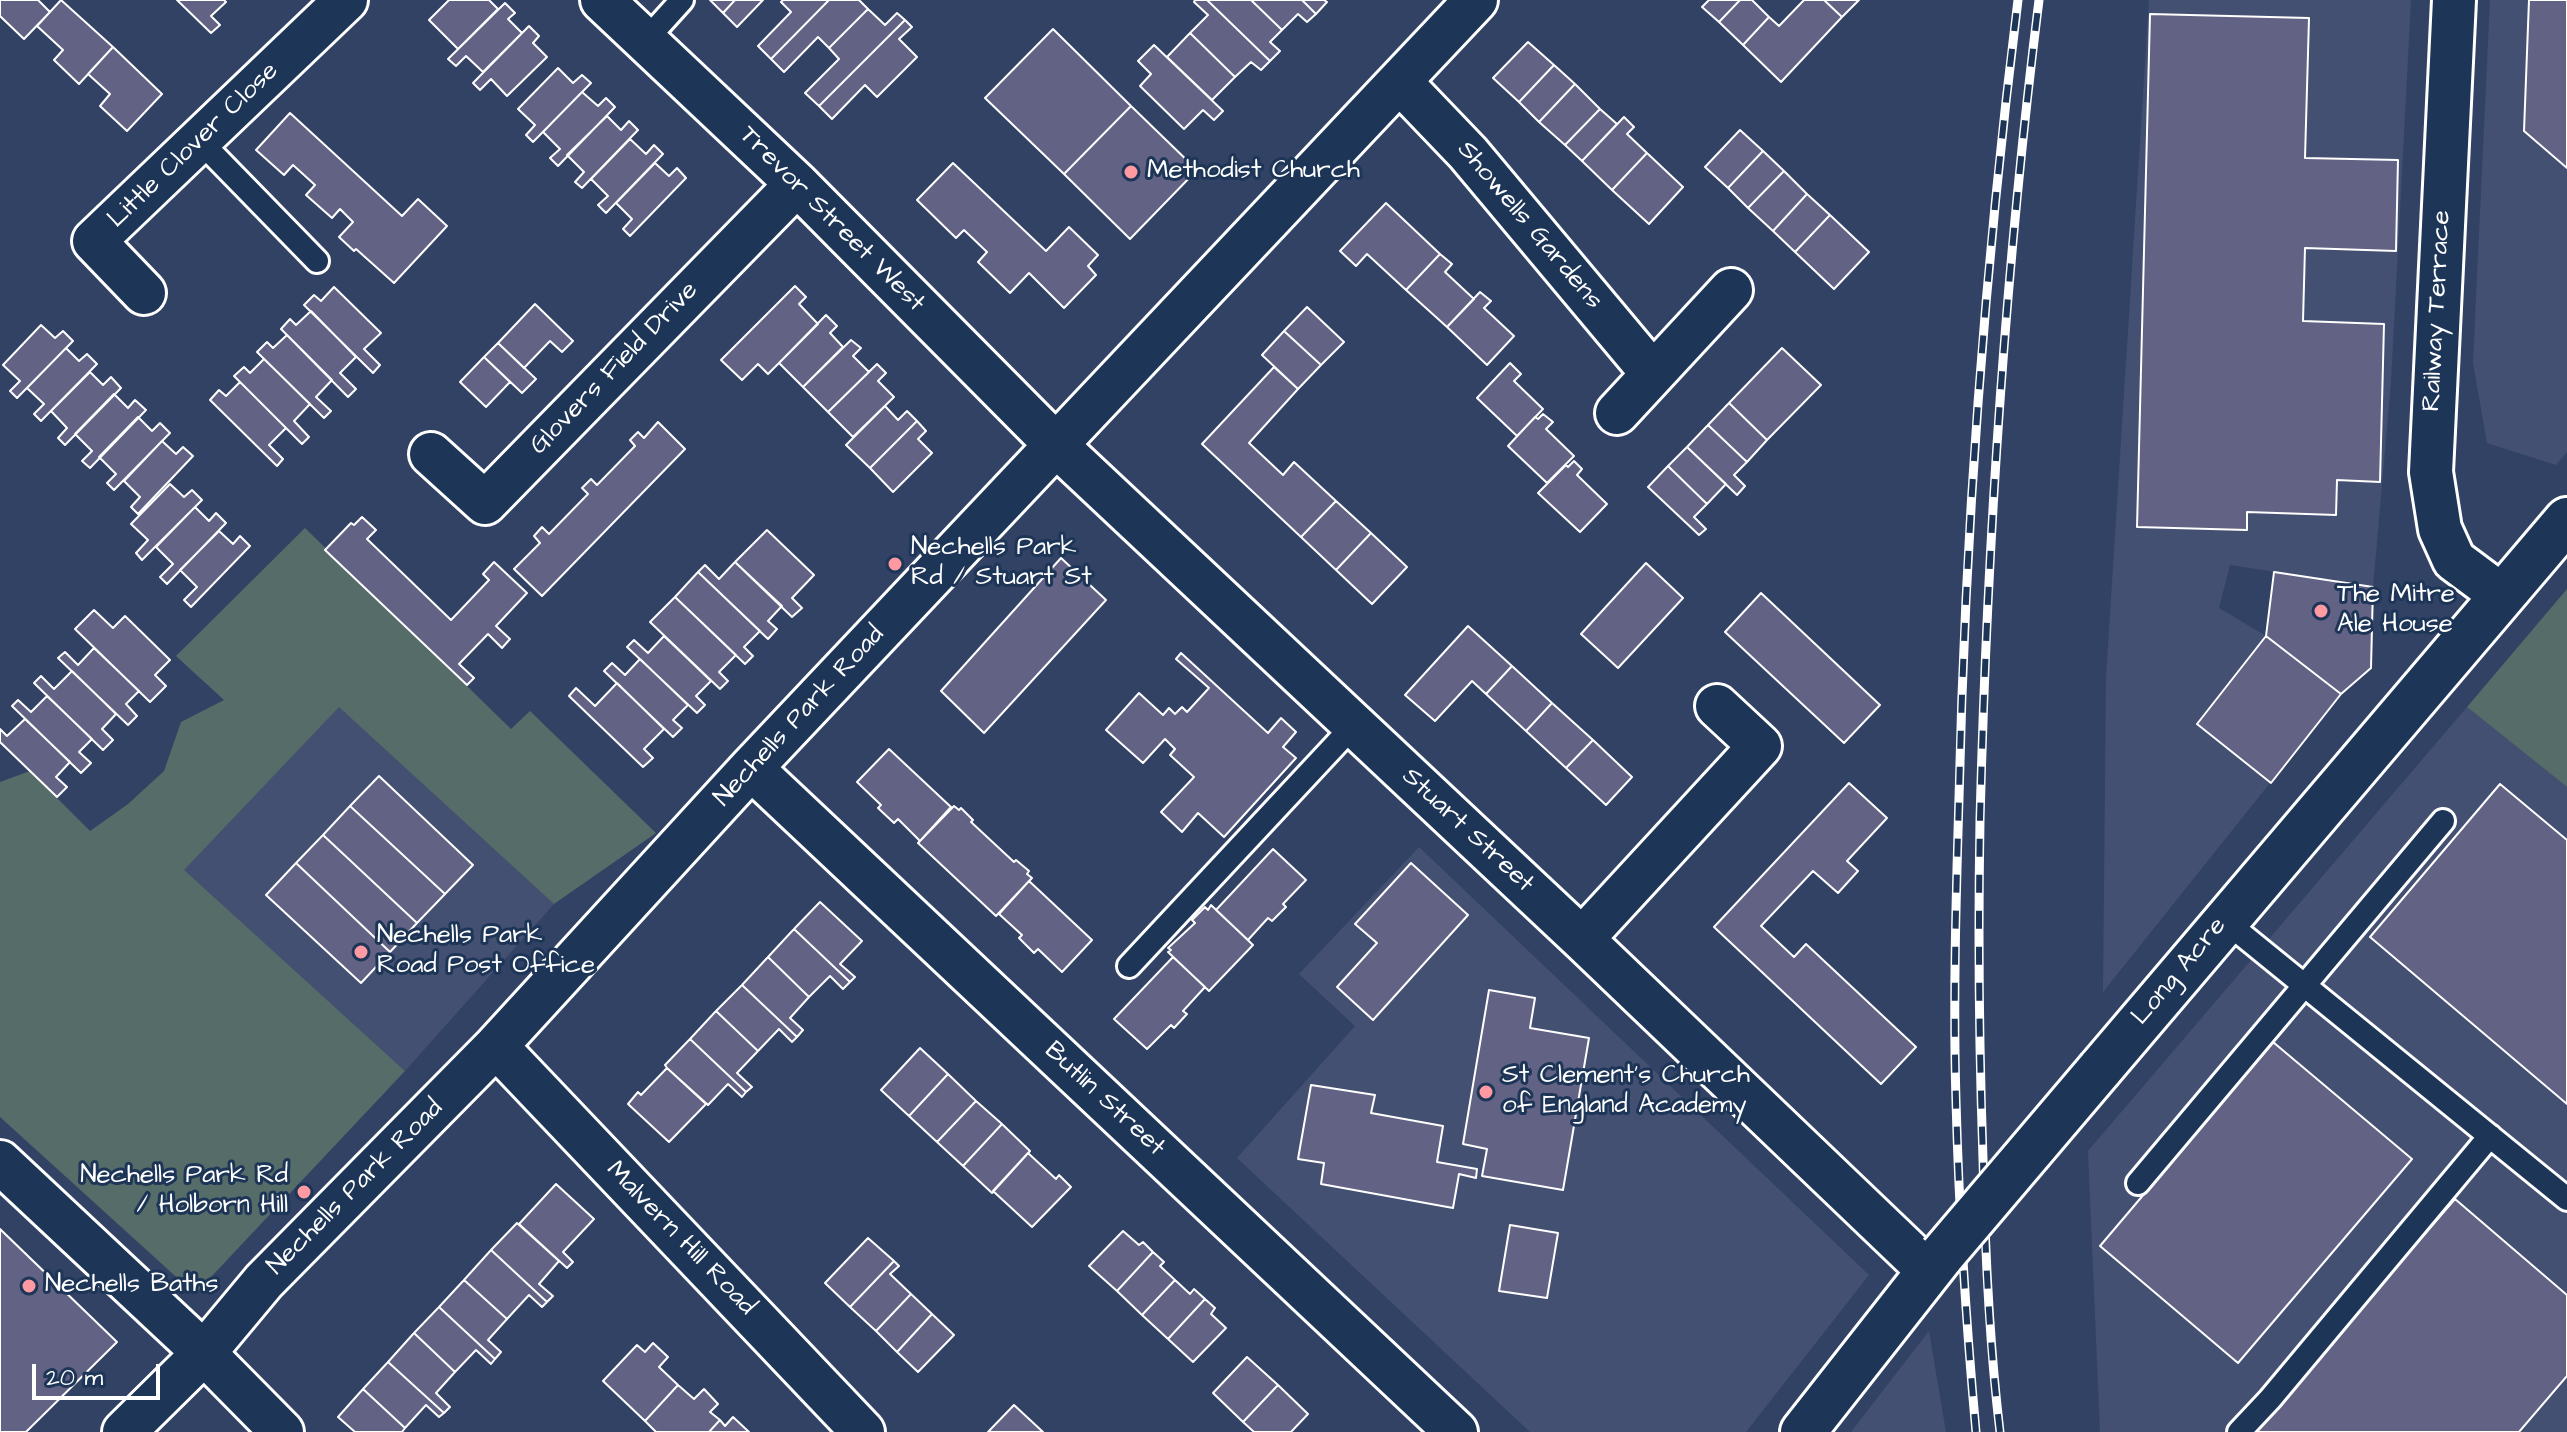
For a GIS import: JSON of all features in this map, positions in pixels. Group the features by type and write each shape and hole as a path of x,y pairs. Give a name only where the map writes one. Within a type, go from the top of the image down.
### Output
{"street":[{"name":"Little Clover Close","path":"144,293 94,241 346,0"},
{"name":"Trevor Street West","path":"602,0 797,184 1056,445"},
{"name":"Railway Terrace","path":"2454,0 2431,472 2440,529 2454,560 2501,595"},
{"name":"Nechells Park Road","path":"124,1432 204,1353 264,1281 496,1046 751,768 1400,82 1460,5"},
{"name":"Showells Gardens","path":"1400,82 1468,153 1653,374"},
{"name":"Glovers Field Drive","path":"431,454 485,503 797,184"},
{"path":"1617,413 1731,290"},
{"name":"Stuart Street","path":"1056,445 1582,939 1875,1220 1936,1263"},
{"name":"Long Acre","path":"1803,1432 1936,1263 2224,920 2567,520"},
{"path":"1582,939 1760,746 1717,706"},
{"name":"Butlin Street","path":"751,768 1456,1432"},
{"name":"Malvern Hill Road","path":"496,1046 863,1432"},
{"path":"0,1162 204,1353 282,1432"}],"lane":[{"path":"645,41 682,0"},
{"path":"199,140 317,261"},
{"path":"1129,966 1354,725"},
{"path":"2138,1183 2443,821"},
{"path":"2224,920 2567,1199"},
{"path":"2239,1432 2490,1136"}],"shaded area":[{"path":"2149,0 2411,0 2391,382 2373,587 2230,565 2219,608 2266,636 2341,694 2103,992 2106,677"},
{"path":"2490,0 2567,0 2567,452 2556,465 2487,443 2473,363"},
{"path":"339,706 554,904 405,1071 183,870"},
{"path":"2467,707 2567,787 2567,1432 2100,1432 2088,1151"},
{"name":"St Clement's Church of England Academy","path":"1419,847 1869,1275 1746,1432 1530,1432 1237,1158 1355,1026 1299,974"},
{"path":"1929,1331 1946,1432 1851,1432"}],"green space":[{"path":"305,528 511,729 530,711 656,833 554,904 339,707 184,870 405,1071 195,1294 0,1117 0,782 30,771 90,831 128,804 164,771 181,722 224,700 176,656"},
{"path":"2567,589 2567,787 2467,707"}],"building":[{"path":"0,0 38,0 50,12 24,39 0,16"},
{"path":"61,0 113,47 79,84 54,60 63,50 37,26"},
{"path":"177,0 224,0 226,2 211,16 220,25 211,33"},
{"path":"449,0 489,0 498,9 458,49 429,20"},
{"path":"710,0 735,0 723,13"},
{"path":"735,0 763,0 737,27 723,13"},
{"path":"829,0 771,59 758,46 791,12 781,2"},
{"path":"829,0 859,0 868,9 829,48 818,37 784,72 771,59"},
{"path":"1195,0 1207,0 1270,61 1261,70 1251,62 1235,77 1190,33 1208,15"},
{"path":"1207,0 1251,0 1282,30 1270,42 1280,51 1270,61"},
{"path":"1251,0 1302,0 1316,14 1307,22 1298,14 1282,30"},
{"path":"1302,0 1324,0 1327,2 1316,14"},
{"path":"1709,0 1740,0 1719,22 1702,7"},
{"path":"1740,0 1752,0 1769,17 1743,45 1719,22"},
{"path":"1804,0 1824,0 1842,17 1781,82 1743,45 1769,17 1779,26"},
{"path":"1824,0 1859,0 1842,17"},
{"path":"2529,0 2567,0 2567,168 2524,131"},
{"path":"505,3 515,13 508,19 522,33 483,72 466,56 456,66 448,59"},
{"path":"868,9 885,25 897,13 905,20 819,106 805,93 839,59 829,48"},
{"path":"2150,14 2309,18 2305,158 2398,160 2396,251 2305,248 2303,321 2384,324 2380,482 2337,480 2336,515 2247,512 2247,530 2137,527"},
{"path":"905,20 912,27 899,39 917,57 877,97 865,85 832,119 819,106"},
{"path":"529,26 539,36 533,43 547,57 507,96 491,79 480,90 473,83"},
{"path":"1053,29 1131,106 1064,174 985,98"},
{"path":"1190,33 1235,77 1212,100 1167,57"},
{"path":"1528,42 1554,65 1519,102 1493,78"},
{"path":"1154,45 1223,111 1214,120 1203,110 1184,129 1140,86 1151,74 1138,61"},
{"path":"113,47 162,94 127,131 100,106 110,94 88,74"},
{"path":"1554,65 1575,84 1539,122 1519,102"},
{"path":"558,68 573,83 582,75 591,83 533,142 526,135 535,125 518,109"},
{"path":"1575,84 1600,109 1565,145 1539,122"},
{"path":"582,92 598,106 606,98 615,107 558,166 550,158 560,149 543,132"},
{"name":"Methodist Church","path":"1131,106 1197,170 1130,239 1064,174"},
{"path":"1600,109 1617,124 1582,161 1565,145"},
{"path":"290,113 402,216 418,199 447,226 394,283 339,237 353,222 340,209 332,218 306,195 315,185 293,165 284,175 256,150"},
{"path":"607,116 621,130 629,121 638,130 582,188 575,182 584,172 567,155"},
{"path":"1624,117 1634,127 1627,134 1647,153 1612,190 1582,161"},
{"path":"1740,130 1763,151 1728,188 1705,167"},
{"path":"630,139 646,154 654,145 663,154 606,213 598,205 608,196 591,179"},
{"path":"1763,151 1784,171 1748,208 1728,188"},
{"path":"1647,153 1683,187 1649,224 1612,190"},
{"path":"655,163 669,176 677,168 686,178 630,236 623,229 632,219 616,203"},
{"path":"953,163 1046,251 1069,227 1098,255 1088,266 1096,275 1064,308 1029,273 1010,293 978,262 987,252 964,230 956,238 917,200"},
{"path":"1784,171 1807,194 1773,231 1748,208"},
{"path":"1807,194 1830,215 1795,252 1773,231"},
{"path":"1386,203 1440,254 1406,290 1367,254 1356,266 1340,251"},
{"path":"1830,215 1869,252 1834,289 1795,252"},
{"path":"1440,254 1452,264 1445,272 1474,299 1447,327 1406,290"},
{"path":"795,286 806,297 799,304 818,324 768,374 758,364 742,380 721,360"},
{"path":"334,287 381,333 364,349 380,365 373,373 304,305 314,295 321,301"},
{"path":"1480,292 1491,301 1484,308 1514,336 1487,365 1447,327"},
{"path":"535,304 573,341 562,352 550,341 524,368 498,343"},
{"path":"1307,307 1344,342 1321,365 1284,331"},
{"path":"311,311 356,357 340,373 356,389 348,397 281,329 290,319 296,325"},
{"path":"826,315 837,326 830,333 843,347 803,387 779,363"},
{"path":"41,325 55,338 63,331 73,341 17,398 10,391 20,381 3,365"},
{"path":"1284,331 1321,365 1298,389 1262,355"},
{"path":"287,335 332,380 316,397 331,411 324,418 257,352 267,342 273,348"},
{"path":"851,340 861,348 853,356 869,372 828,412 803,387"},
{"path":"498,343 536,379 522,393 484,357"},
{"path":"66,348 79,361 87,354 97,364 41,421 34,414 44,404 27,388"},
{"path":"1782,348 1821,385 1767,440 1729,403"},
{"path":"484,357 510,382 486,407 460,382"},
{"path":"264,359 310,404 294,421 309,437 302,444 234,376 244,367 250,373"},
{"path":"1510,363 1521,374 1514,381 1543,409 1517,436 1477,398"},
{"path":"877,364 886,373 878,381 894,397 853,437 828,412"},
{"path":"1274,367 1298,389 1249,443 1283,475 1294,462 1336,501 1301,537 1202,444"},
{"path":"90,372 103,385 111,377 121,388 65,445 58,438 67,428 51,411"},
{"path":"240,382 286,428 269,445 283,459 277,466 210,400 219,390 226,396"},
{"path":"114,394 128,408 135,400 146,410 90,468 82,461 92,451 75,434"},
{"path":"1729,403 1767,440 1747,462 1708,425"},
{"path":"885,406 898,420 907,411 917,421 870,468 846,445"},
{"path":"1543,414 1553,422 1546,429 1574,456 1547,483 1508,446 1535,417 1538,419"},
{"path":"138,417 152,431 160,423 170,433 114,490 107,483 116,474 99,457"},
{"path":"917,421 926,431 918,439 932,453 893,492 870,468"},
{"path":"658,422 685,449 542,596 514,569 540,543 534,536 542,527 549,534 588,494 582,488 591,479 597,485 635,446 630,440 638,432 644,438"},
{"path":"1708,425 1747,462 1734,475 1745,486 1737,495 1687,447"},
{"path":"162,441 176,454 183,447 193,456 138,514 131,507 140,497 124,481"},
{"path":"1687,447 1726,484 1707,504 1668,466"},
{"path":"1574,461 1582,469 1577,475 1607,504 1580,532 1538,493"},
{"path":"1668,466 1707,504 1694,517 1706,529 1699,535 1648,487"},
{"path":"170,484 184,497 192,490 202,500 142,560 136,553 148,540 131,524"},
{"path":"1336,501 1371,533 1336,570 1301,537"},
{"path":"195,507 209,521 216,513 226,523 167,584 160,577 173,564 156,547"},
{"path":"362,517 376,530 367,539 451,620 489,580 483,574 494,562 527,593 496,626 510,639 502,648 488,634 459,664 474,678 467,685 325,550 351,523 354,525"},
{"path":"767,530 814,575 792,598 802,608 792,617 735,562"},
{"path":"219,531 233,544 240,536 250,546 191,607 184,600 197,587 180,570"},
{"path":"1371,533 1407,567 1372,604 1336,570"},
{"path":"1061,558 1106,600 984,733 941,691"},
{"path":"735,562 782,606 768,621 777,629 768,639 698,572 705,565 719,579"},
{"path":"1646,563 1683,598 1618,668 1581,634"},
{"path":"698,572 760,631 744,647 753,656 745,664 675,597"},
{"name":"The Mitre Ale House","path":"2274,572 2373,587 2371,668 2341,694 2266,636"},
{"path":"1761,593 1880,705 1844,743 1725,632"},
{"path":"675,597 736,655 719,672 728,681 720,689 650,622"},
{"path":"94,610 113,628 125,616 170,660 155,675 166,686 150,702 75,629"},
{"path":"1468,626 1512,666 1486,694 1472,681 1435,721 1405,695"},
{"path":"664,636 711,681 696,696 705,705 697,713 627,647 634,640 648,653"},
{"path":"2266,636 2341,694 2271,783 2197,724"},
{"path":"94,648 139,691 126,704 137,716 128,725 58,658 65,652 78,665"},
{"path":"1181,653 1268,733 1281,718 1296,732 1283,747 1296,758 1224,837 1198,813 1182,832 1161,812 1194,777 1170,755 1175,749 1165,739 1143,763 1106,730 1139,693 1163,715 1169,708 1175,714 1182,707 1187,712 1209,688 1176,659"},
{"path":"640,659 688,705 673,720 682,728 673,737 604,671 612,663 625,675"},
{"path":"1512,666 1552,703 1526,731 1486,694"},
{"path":"72,671 116,714 102,729 113,740 103,750 34,683 41,676 54,689"},
{"path":"617,683 664,729 644,749 653,758 643,767 569,696 576,688 595,706"},
{"path":"47,696 92,739 79,752 91,763 81,773 12,706 18,700 31,712"},
{"path":"1552,703 1593,740 1566,768 1526,731"},
{"path":"25,719 70,762 56,777 67,787 57,797 0,742 0,729 7,736"},
{"path":"1593,740 1632,777 1606,805 1566,768"},
{"path":"889,749 951,807 920,841 898,819 894,823 878,808 881,805 857,782"},
{"path":"379,776 473,865 445,894 350,806"},
{"path":"1849,783 1887,818 1847,861 1858,871 1838,893 1813,871 1761,926 1794,957 1806,944 1916,1047 1881,1084 1714,927"},
{"path":"2500,784 2567,840 2567,1104 2370,937"},
{"path":"350,806 445,894 417,923 323,835"},
{"path":"954,806 959,810 961,808 973,820 971,822 1014,862 1016,860 1029,871 1027,874 1032,878 996,916 918,843"},
{"path":"323,835 417,923 390,952 296,863"},
{"path":"1273,849 1306,880 1283,904 1286,907 1272,921 1268,918 1248,940 1216,910"},
{"path":"296,863 390,952 361,983 266,895"},
{"path":"1411,863 1468,915 1373,1020 1337,987 1377,943 1355,924"},
{"path":"1029,881 1092,940 1062,972 1038,949 1034,953 1019,938 1022,935 999,914"},
{"path":"820,902 862,941 840,964 855,977 850,982 794,929"},
{"path":"1211,905 1253,945 1209,991 1168,952 1171,950 1168,948 1195,923 1192,920 1205,907 1208,910"},
{"path":"794,929 850,982 843,989 830,976 809,997 768,957"},
{"path":"768,957 809,997 790,1018 803,1030 797,1037 742,985"},
{"path":"1173,957 1205,987 1183,1011 1187,1014 1174,1028 1171,1025 1147,1049 1114,1019"},
{"path":"742,985 797,1037 792,1042 779,1029 758,1051 716,1011"},
{"path":"1489,990 1535,998 1530,1028 1589,1038 1563,1190 1482,1176 1487,1149 1463,1144"},
{"path":"716,1011 758,1051 737,1073 752,1087 746,1092 690,1039"},
{"path":"690,1039 746,1092 742,1097 728,1084 708,1105 667,1068 665,1065"},
{"path":"2273,1042 2412,1159 2238,1363 2100,1246"},
{"path":"920,1048 948,1074 909,1116 881,1090"},
{"path":"667,1068 706,1104 669,1142 628,1104"},
{"path":"948,1074 976,1101 937,1142 909,1116"},
{"path":"1311,1085 1375,1095 1371,1113 1443,1126 1437,1162 1477,1169 1476,1178 1459,1174 1453,1208 1321,1184 1324,1163 1298,1159"},
{"path":"976,1101 1002,1124 963,1166 937,1142"},
{"path":"1002,1124 1030,1151 992,1193 963,1166"},
{"path":"1028,1153 1056,1179 1059,1175 1071,1187 1032,1227 993,1191"},
{"path":"556,1184 594,1219 563,1252 573,1262 567,1268 519,1224"},
{"path":"2455,1199 2567,1295 2567,1376 2519,1432 2253,1432"},
{"path":"517,1223 559,1261 539,1284 553,1296 547,1302 491,1250"},
{"path":"1510,1225 1558,1233 1547,1298 1499,1291"},
{"name":"Nechells Baths","path":"0,1229 117,1342 26,1432 0,1432"},
{"path":"1123,1231 1139,1245 1143,1242 1153,1252 1117,1291 1089,1266"},
{"path":"868,1238 894,1261 850,1307 825,1283"},
{"path":"491,1250 547,1302 542,1307 529,1295 507,1319 464,1280"},
{"path":"1153,1252 1164,1262 1160,1266 1175,1280 1142,1315 1117,1291"},
{"path":"894,1261 899,1266 890,1274 911,1294 876,1331 850,1307"},
{"path":"464,1280 507,1319 488,1340 501,1352 495,1359 439,1307"},
{"path":"1175,1280 1190,1294 1194,1289 1205,1299 1168,1339 1142,1315"},
{"path":"911,1294 932,1314 897,1352 876,1331"},
{"path":"1205,1299 1215,1308 1211,1314 1226,1328 1193,1362 1168,1339"},
{"path":"439,1307 495,1359 491,1364 476,1350 455,1372 414,1333"},
{"path":"932,1314 954,1335 918,1372 897,1352"},
{"path":"414,1333 455,1372 436,1393 450,1407 444,1413 388,1362"},
{"path":"653,1343 668,1357 659,1367 678,1385 645,1421 603,1381 637,1345 645,1352"},
{"path":"1247,1357 1278,1385 1243,1422 1213,1393"},
{"path":"388,1362 444,1413 439,1417 426,1405 405,1428 363,1389"},
{"path":"678,1385 694,1399 704,1389 718,1404 710,1412 720,1420 709,1432 656,1432 645,1421"},
{"path":"1278,1385 1308,1414 1291,1432 1254,1432 1243,1422"},
{"path":"363,1389 405,1428 402,1432 355,1432 338,1417"},
{"path":"1014,1405 1043,1432 988,1432"},
{"path":"733,1417 749,1432 709,1432 720,1420 725,1426"}],"railway":[{"path":"1976,1432 1961,1225 1955,1063 1962,698 1978,398 2018,0"},
{"path":"2000,1432 1990,1330 1985,1227 1979,989 1980,820 1987,615 1999,409 2016,204 2039,0"}],"place":[{"name":"Methodist Church","path":"1131,172"},
{"name":"Nechells Park Rd / Stuart St","path":"895,564"},
{"name":"The Mitre Ale House","path":"2321,611"},
{"name":"Nechells Park Road Post Office","path":"361,952"},
{"name":"St Clement's Church of England Academy","path":"1486,1092"},
{"name":"Nechells Park Rd / Holborn Hill","path":"304,1192"},
{"name":"Nechells Baths","path":"29,1286"}]}
